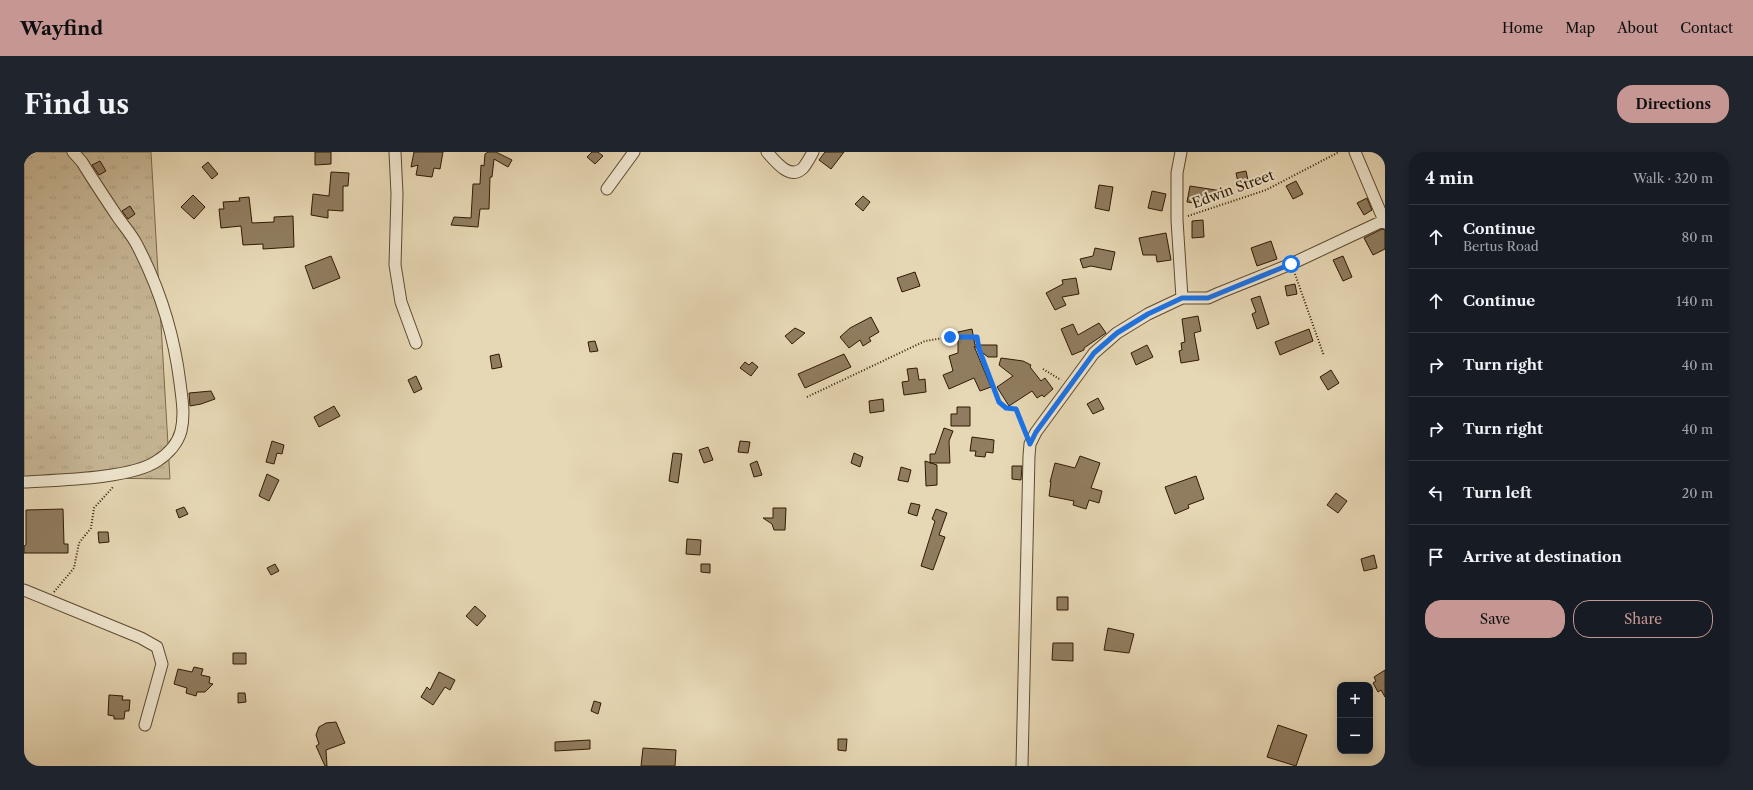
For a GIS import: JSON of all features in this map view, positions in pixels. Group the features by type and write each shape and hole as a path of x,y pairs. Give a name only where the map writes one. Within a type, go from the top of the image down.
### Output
{"street":[{"path":"24,482 102,476 127,472 156,462 173,448 178,438 182,419 182,402 178,367 172,336 160,295 136,244 82,162 73,152"},
{"path":"395,152 397,194 395,265 401,302 416,343"},
{"path":"607,189 634,152"},
{"path":"767,152 788,172 796,172 802,168 813,152"},
{"path":"1181,152 1177,173 1177,220 1182,298"},
{"path":"1022,766 1030,444 1036,432 1069,385 1094,353 1111,338 1148,314 1182,298 1208,298 1291,264 1385,221 1355,152"},
{"path":"24,590 141,638 157,647 162,664 145,725"}],"path":[{"name":"Edwin Street","path":"1177,220 1266,190 1339,152"},
{"path":"1291,264 1324,356"},
{"path":"807,397 925,341 950,337 977,337 979,349 999,402 1006,408 1016,409 1030,444"},
{"path":"1043,369 1069,385"},
{"path":"48,600 74,568 80,543 91,528 94,508 127,472"}],"green space":[{"path":"24,152 151,152 170,479 24,477"}],"building":[{"path":"315,152 331,152 331,164 315,165"},
{"path":"414,152 443,152 440,169 434,168 432,177 416,175 418,165 411,167"},
{"path":"488,152 496,152 512,160 508,167 494,159 492,177 490,177 489,209 480,209 478,227 451,225 454,217 471,218 473,184 480,184 481,165 484,166 485,154"},
{"path":"592,152 598,152 603,156 595,164 587,157"},
{"path":"825,152 844,152 831,169 819,160"},
{"path":"100,161 106,171 99,175 92,165"},
{"path":"208,162 218,174 212,179 202,167"},
{"path":"1246,171 1249,185 1239,187 1236,173"},
{"path":"331,172 349,173 348,186 343,186 343,211 328,210 328,218 311,215 313,194 329,196"},
{"path":"1296,181 1303,194 1293,199 1286,186"},
{"path":"1099,185 1113,187 1109,211 1095,208"},
{"path":"1190,186 1235,193 1235,195 1204,200 1203,204 1187,202"},
{"path":"1152,191 1166,194 1162,211 1148,208"},
{"path":"193,195 205,207 194,219 181,207"},
{"path":"863,196 870,202 863,211 855,204"},
{"path":"249,197 252,223 274,222 274,217 293,216 294,247 263,249 263,244 243,245 241,226 221,228 219,209 224,209 223,202 240,201 239,198"},
{"path":"1367,198 1372,210 1364,215 1357,203"},
{"path":"130,206 135,214 128,219 122,211"},
{"path":"1203,220 1204,237 1192,238 1192,221"},
{"path":"1382,229 1385,230 1385,249 1373,255 1364,238"},
{"path":"1166,233 1171,260 1157,262 1156,255 1143,255 1139,238"},
{"path":"1271,241 1277,259 1257,266 1251,248"},
{"path":"1095,248 1115,252 1111,270 1091,266 1083,268 1080,259 1093,256"},
{"path":"331,256 340,278 313,289 305,266"},
{"path":"1343,256 1352,277 1343,281 1333,260"},
{"path":"915,272 920,286 902,292 897,278"},
{"path":"1076,278 1079,294 1062,297 1066,305 1055,310 1046,293 1063,284 1062,280"},
{"path":"1295,284 1297,294 1287,296 1285,286"},
{"path":"1260,296 1269,324 1257,329 1252,314 1256,312 1251,299"},
{"path":"1198,316 1201,331 1194,333 1199,360 1181,363 1179,351 1182,350 1181,343 1185,342 1182,319"},
{"path":"871,317 879,332 869,338 871,341 863,346 860,340 849,348 840,337 850,328"},
{"path":"1099,323 1106,333 1084,348 1084,350 1072,355 1061,329 1073,324 1078,335"},
{"path":"795,328 805,333 792,344 785,336"},
{"path":"972,329 975,345 997,345 997,357 988,357 974,346 991,387 980,391 974,378 949,389 943,375 953,371 949,356 958,353 958,332"},
{"path":"1309,329 1313,341 1280,355 1275,342"},
{"path":"595,341 598,351 590,352 588,342"},
{"path":"1147,345 1153,357 1136,365 1131,353"},
{"path":"499,354 502,367 492,369 490,356"},
{"path":"844,354 851,367 805,388 798,374"},
{"path":"1001,358 1023,361 1031,365 1030,367 1041,381 1045,378 1053,389 1044,397 1042,395 1037,398 1032,391 1009,406 997,387 1013,376 999,365"},
{"path":"745,362 749,365 752,362 758,367 751,376 740,368"},
{"path":"917,368 919,380 925,379 926,392 904,395 902,382 909,381 907,369"},
{"path":"1331,370 1339,383 1328,390 1320,377"},
{"path":"416,376 422,389 414,393 408,380"},
{"path":"211,391 215,399 190,406 189,393"},
{"path":"1098,398 1104,409 1093,414 1087,404"},
{"path":"883,399 884,411 870,413 869,401"},
{"path":"334,406 340,416 319,427 314,417"},
{"path":"957,407 970,407 970,426 951,426 951,414 957,414"},
{"path":"944,428 953,431 949,441 950,463 930,463 930,454 935,454"},
{"path":"972,437 994,440 993,453 986,452 985,457 975,456 976,451 970,451"},
{"path":"272,441 284,445 282,454 277,453 274,464 266,462"},
{"path":"740,441 750,442 748,453 738,452"},
{"path":"708,447 713,460 704,463 699,450"},
{"path":"673,453 682,454 678,483 669,481"},
{"path":"854,453 863,457 860,467 851,463"},
{"path":"1080,456 1100,463 1091,488 1102,491 1099,503 1089,500 1086,509 1073,505 1074,501 1049,496 1050,482 1055,463 1075,468"},
{"path":"757,461 762,475 754,477 750,464"},
{"path":"925,461 937,465 937,485 926,486"},
{"path":"1012,466 1022,466 1021,480 1012,479"},
{"path":"901,467 911,470 908,482 898,480"},
{"path":"267,474 279,480 269,501 259,496"},
{"path":"1196,476 1204,499 1188,505 1189,508 1175,514 1165,487"},
{"path":"1336,493 1347,501 1338,513 1327,505"},
{"path":"911,503 920,505 917,516 908,513"},
{"path":"184,507 188,514 179,518 176,510"},
{"path":"773,508 786,508 785,530 774,530 772,524 763,518 773,518"},
{"path":"63,509 64,544 68,544 68,553 24,553 24,546 26,545 26,510"},
{"path":"936,509 947,513 939,535 945,537 933,570 921,566 935,521 932,519"},
{"path":"98,532 108,532 109,542 99,543"},
{"path":"687,539 701,540 700,555 686,554"},
{"path":"1374,555 1377,568 1364,571 1361,559"},
{"path":"275,564 279,571 271,575 267,568"},
{"path":"701,564 710,564 710,573 701,572"},
{"path":"1057,597 1068,597 1068,610 1057,610"},
{"path":"475,606 486,616 477,626 466,616"},
{"path":"1108,628 1134,634 1129,653 1104,650"},
{"path":"1053,643 1073,643 1073,661 1052,660"},
{"path":"233,653 246,653 246,664 233,664"},
{"path":"194,667 203,669 201,675 210,677 209,683 213,684 205,692 197,692 196,696 186,693 187,688 174,684 178,669 192,672"},
{"path":"1385,670 1385,697 1381,690 1378,692 1373,683 1376,681 1374,677"},
{"path":"439,672 455,680 450,690 445,687 433,705 421,697 427,687 430,690"},
{"path":"238,693 245,693 246,702 238,703"},
{"path":"109,695 123,696 122,700 130,700 129,711 125,711 124,719 114,719 114,716 108,715"},
{"path":"594,701 601,703 598,714 591,711"},
{"path":"336,722 345,743 326,750 327,766 325,766 316,746 319,744 316,735 319,727 326,723"},
{"path":"1278,725 1307,735 1296,766 1267,757"},
{"path":"838,739 847,739 846,751 838,750"},
{"path":"590,740 590,749 555,751 555,742"},
{"path":"643,748 676,750 675,766 641,766"}],"route":[{"path":"950,337 977,337 979,349 999,402 1006,408 1016,409 1030,444 1036,432 1069,385 1094,353 1117,333 1148,314 1182,298 1208,298 1291,264"}]}
